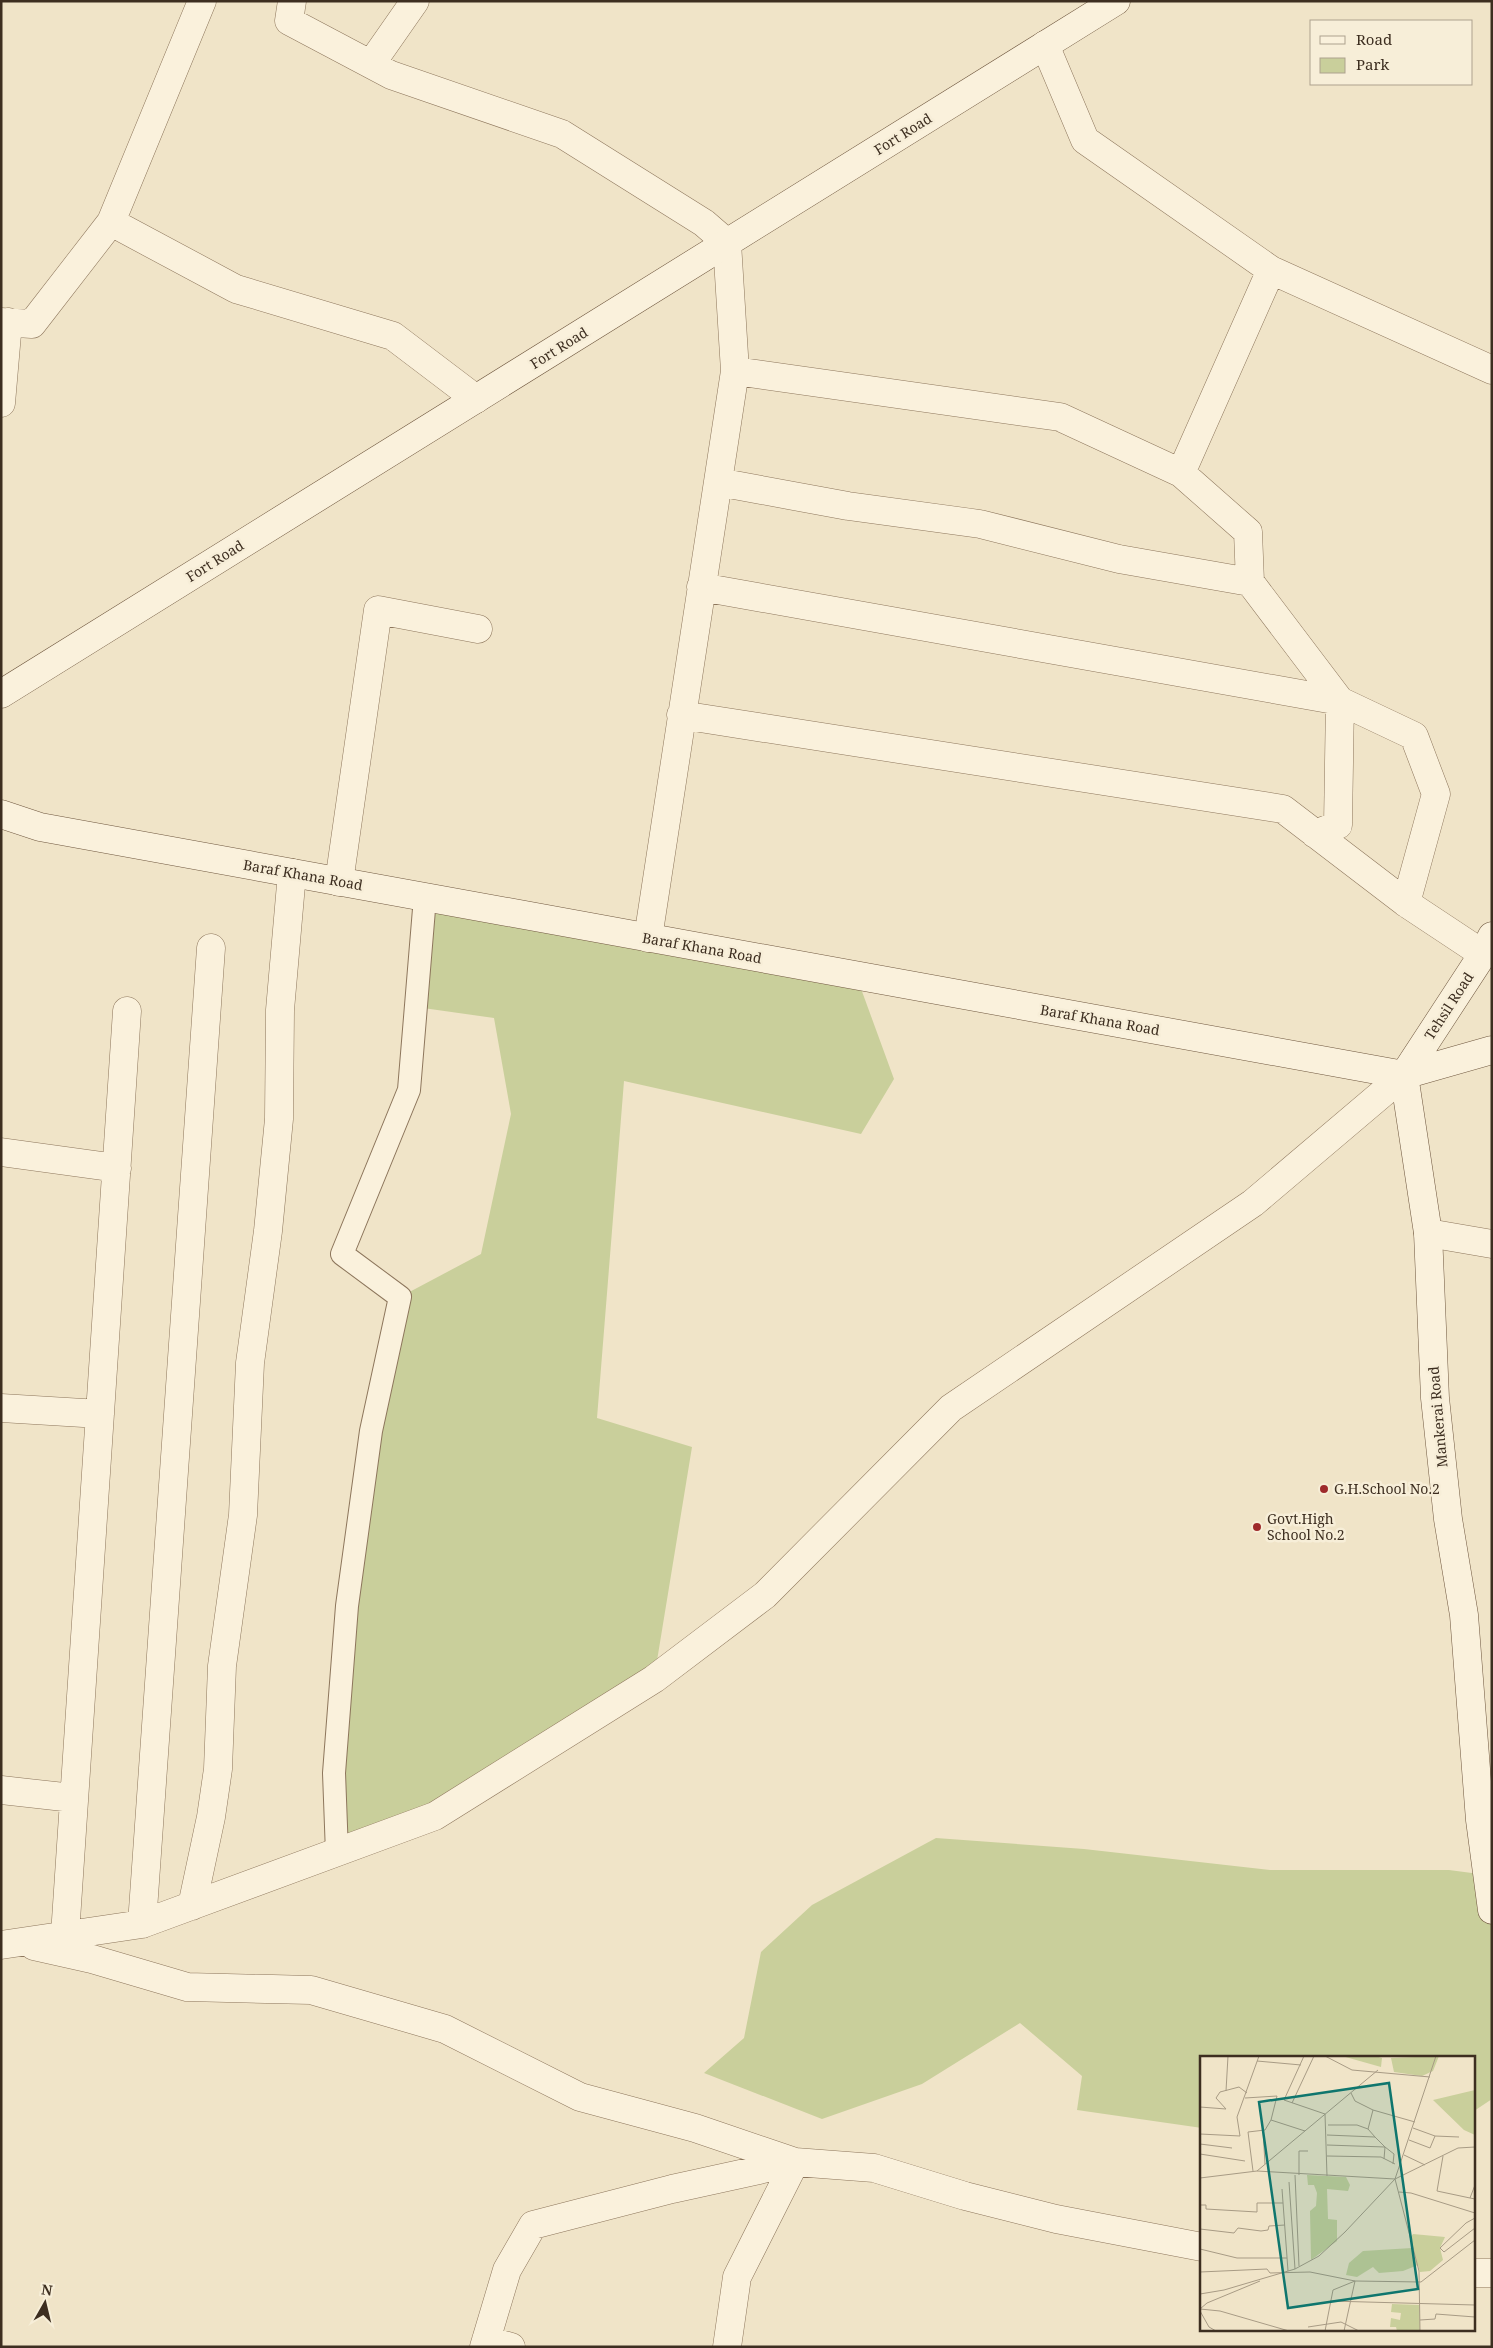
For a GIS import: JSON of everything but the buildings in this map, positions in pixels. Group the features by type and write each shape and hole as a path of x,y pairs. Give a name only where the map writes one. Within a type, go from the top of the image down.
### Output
{"street":[{"path":"1,403 4,322 32,324 111,222 202,1"},
{"path":"292,1 289,21 391,75 562,134 704,222 727,243 735,371 648,938"},
{"path":"371,64 415,1"},
{"name":"Fort Road","path":"1,694 1116,1"},
{"path":"1045,45 1085,140 1271,270 1492,370"},
{"path":"111,222 236,289 394,336 476,399"},
{"path":"1181,473 1271,270"},
{"path":"735,371 1060,417 1181,473 1248,532 1250,582 1340,701 1338,824 1315,834"},
{"path":"718,482 848,506 980,524 1119,559 1250,582"},
{"path":"701,587 1340,701 1414,736 1436,794 1406,903"},
{"path":"339,882 378,610 478,629"},
{"path":"681,715 1283,809 1406,903 1487,945"},
{"name":"Baraf Khana Road","path":"1,814 40,827 1404,1075"},
{"path":"192,1906 211,1817 218,1769 222,1666 244,1515 250,1363 268,1231 279,1119 280,1010 292,873"},
{"name":"Tehsil Road","path":"1404,1075 1487,945"},
{"path":"142,1924 211,948"},
{"path":"65,1935 127,1011"},
{"path":"7,1941 142,1924 435,1816 654,1679 765,1595 951,1408 1253,1203 1404,1075 1492,1050"},
{"name":"Mankerai Road","path":"1404,1075 1428,1233 1435,1398 1448,1519 1464,1615 1480,1820 1492,1910"},
{"path":"1,1152 117,1168"},
{"path":"1428,1233 1492,1244"},
{"path":"1,1408 100,1414"},
{"path":"1,1790 73,1798"},
{"path":"7,1941 92,1959 187,1987 311,1990 445,2029 580,2098 695,2128 795,2162 874,2168 965,2196 1056,2219 1200,2247"},
{"path":"494,2345 507,2270 533,2225 672,2189 795,2162"},
{"path":"727,2347 737,2277 795,2162"},
{"path":"1476,2273 1492,2273"}],"lane":[{"path":"338,1852 334,1773 347,1606 371,1431 400,1297 342,1254 409,1090 425,898"}],"green space":[{"path":"425,897 856,975 894,1079 861,1134 624,1081 597,1418 692,1447 654,1679 435,1816 337,1853 347,1606 400,1297 481,1254 511,1114 494,1018 416,1007"},
{"path":"936,1838 1084,1849 1270,1870 1449,1870 1487,1875 1492,1902 1492,2099 1476,2110 1476,2056 1200,2056 1200,2128 1077,2110 1082,2076 1020,2023 922,2084 822,2119 704,2073 744,2038 761,1952 812,1905"}],"place":[{"name":"G.H.School No.2","path":"1324,1489"},
{"name":"Govt.High School No.2","path":"1257,1527"}]}
